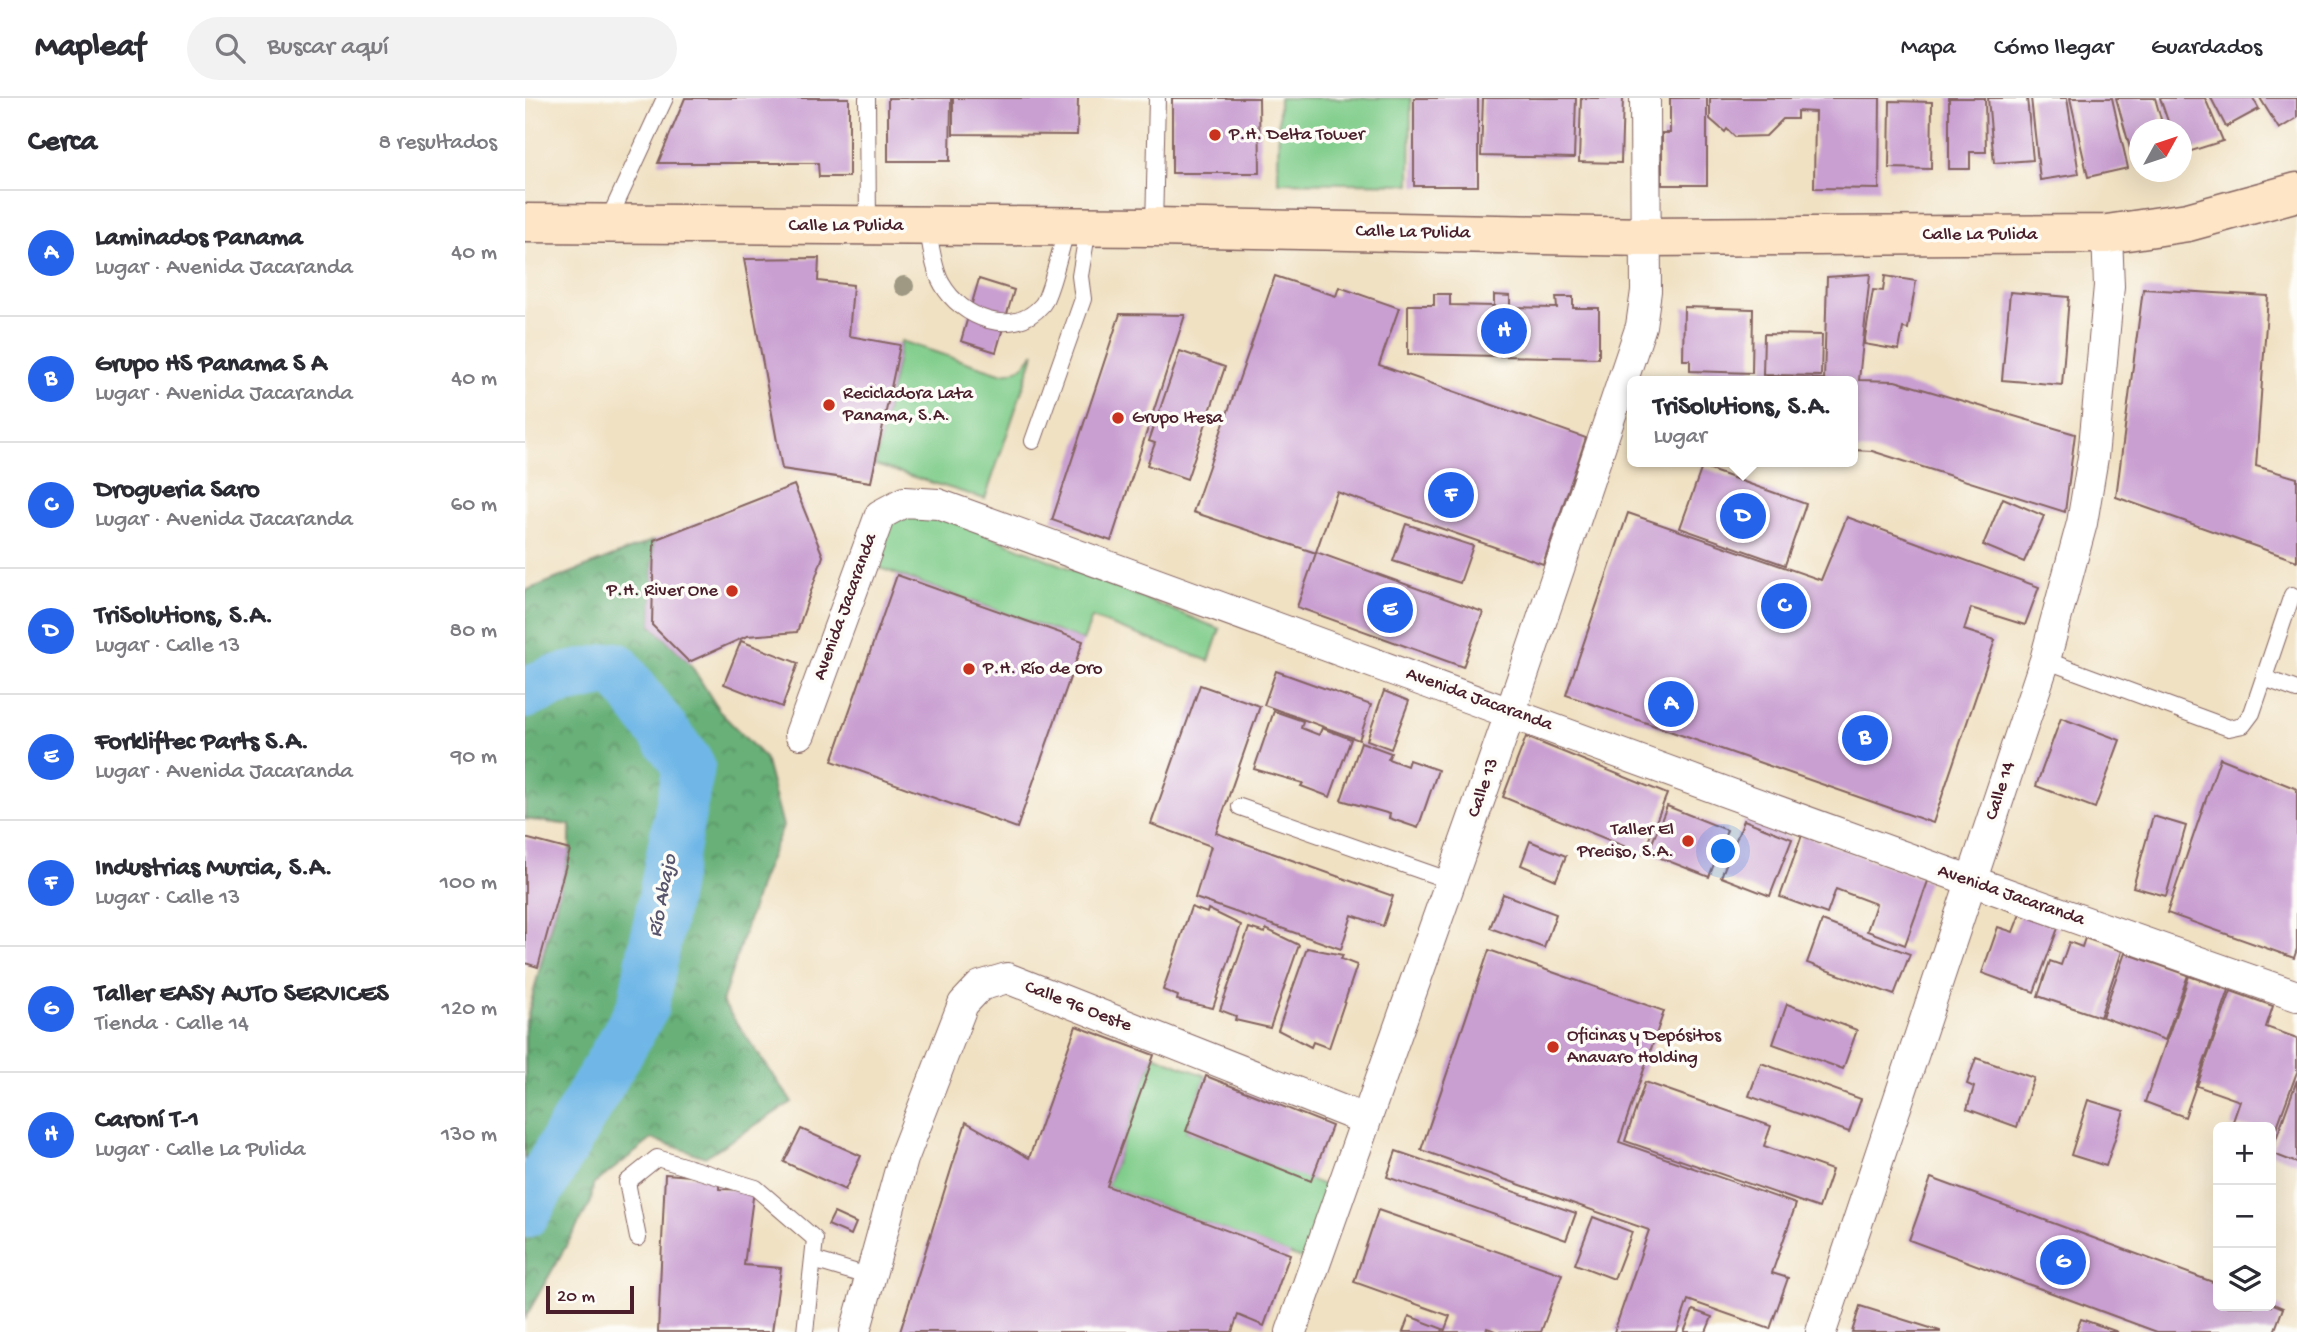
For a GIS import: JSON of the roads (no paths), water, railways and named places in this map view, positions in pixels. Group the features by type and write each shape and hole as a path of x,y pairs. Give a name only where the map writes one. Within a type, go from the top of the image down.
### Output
{"main road":[{"name":"Calle La Pulida","path":"525,223 1154,227 1645,237 2107,234 2188,222 2297,192"}],"street":[{"name":"Calle 13","path":"1291,1332 1364,1119 1511,711 1641,326 1646,291 1645,98"},
{"name":"Calle 14","path":"1821,1332 2045,660 2082,523 2093,457 2109,286 2107,234"},
{"name":"Avenida Jacaranda","path":"800,734 880,514 904,502 938,504 1511,711 1971,883 2297,996"},
{"name":"Calle 96 Oeste","path":"855,1332 903,1159 963,1004 980,986 1007,978 1364,1119"}],"lane":[{"path":"607,224 665,98"},
{"path":"867,98 868,226"},
{"path":"1154,227 1157,98"},
{"path":"927,226 941,284 964,310 989,322 1020,320 1043,304 1077,228"},
{"path":"1033,441 1083,299 1077,228"},
{"path":"2045,660 2229,728 2243,725 2252,713 2292,595"},
{"path":"2264,678 2297,690"},
{"path":"1241,807 1451,881"},
{"path":"638,1238 627,1182 657,1158 756,1188 815,1239 805,1332"},
{"path":"813,1260 871,1277"}],"waterway":[{"name":"Río Abajo","path":"525,693 555,681 616,668 689,766 643,1007 525,1212"}],"place":[{"name":"P.H. Delta Tower","path":"1215,135"},
{"name":"Caroní T-1","path":"1504,331"},
{"name":"Recicladora Lata Panama, S.A.","path":"829,405"},
{"name":"Grupo Itesa","path":"1118,418"},
{"name":"Industrias Murcia, S.A.","path":"1451,495"},
{"name":"TriSolutions, S.A.","path":"1743,516"},
{"name":"P.H. River One","path":"732,591"},
{"name":"Drogueria Saro","path":"1784,606"},
{"name":"Forkliftec Parts S.A.","path":"1390,610"},
{"name":"P.H. Río de Oro","path":"969,669"},
{"name":"Laminados Panama","path":"1671,704"},
{"name":"Grupo HS Panama S A","path":"1865,738"},
{"name":"Taller El Preciso, S.A.","path":"1688,841"},
{"name":"Oficinas y Depósitos Anavaro Holding","path":"1553,1047"},
{"name":"Taller EASY AUTO SERVICES","path":"2063,1262"}]}
